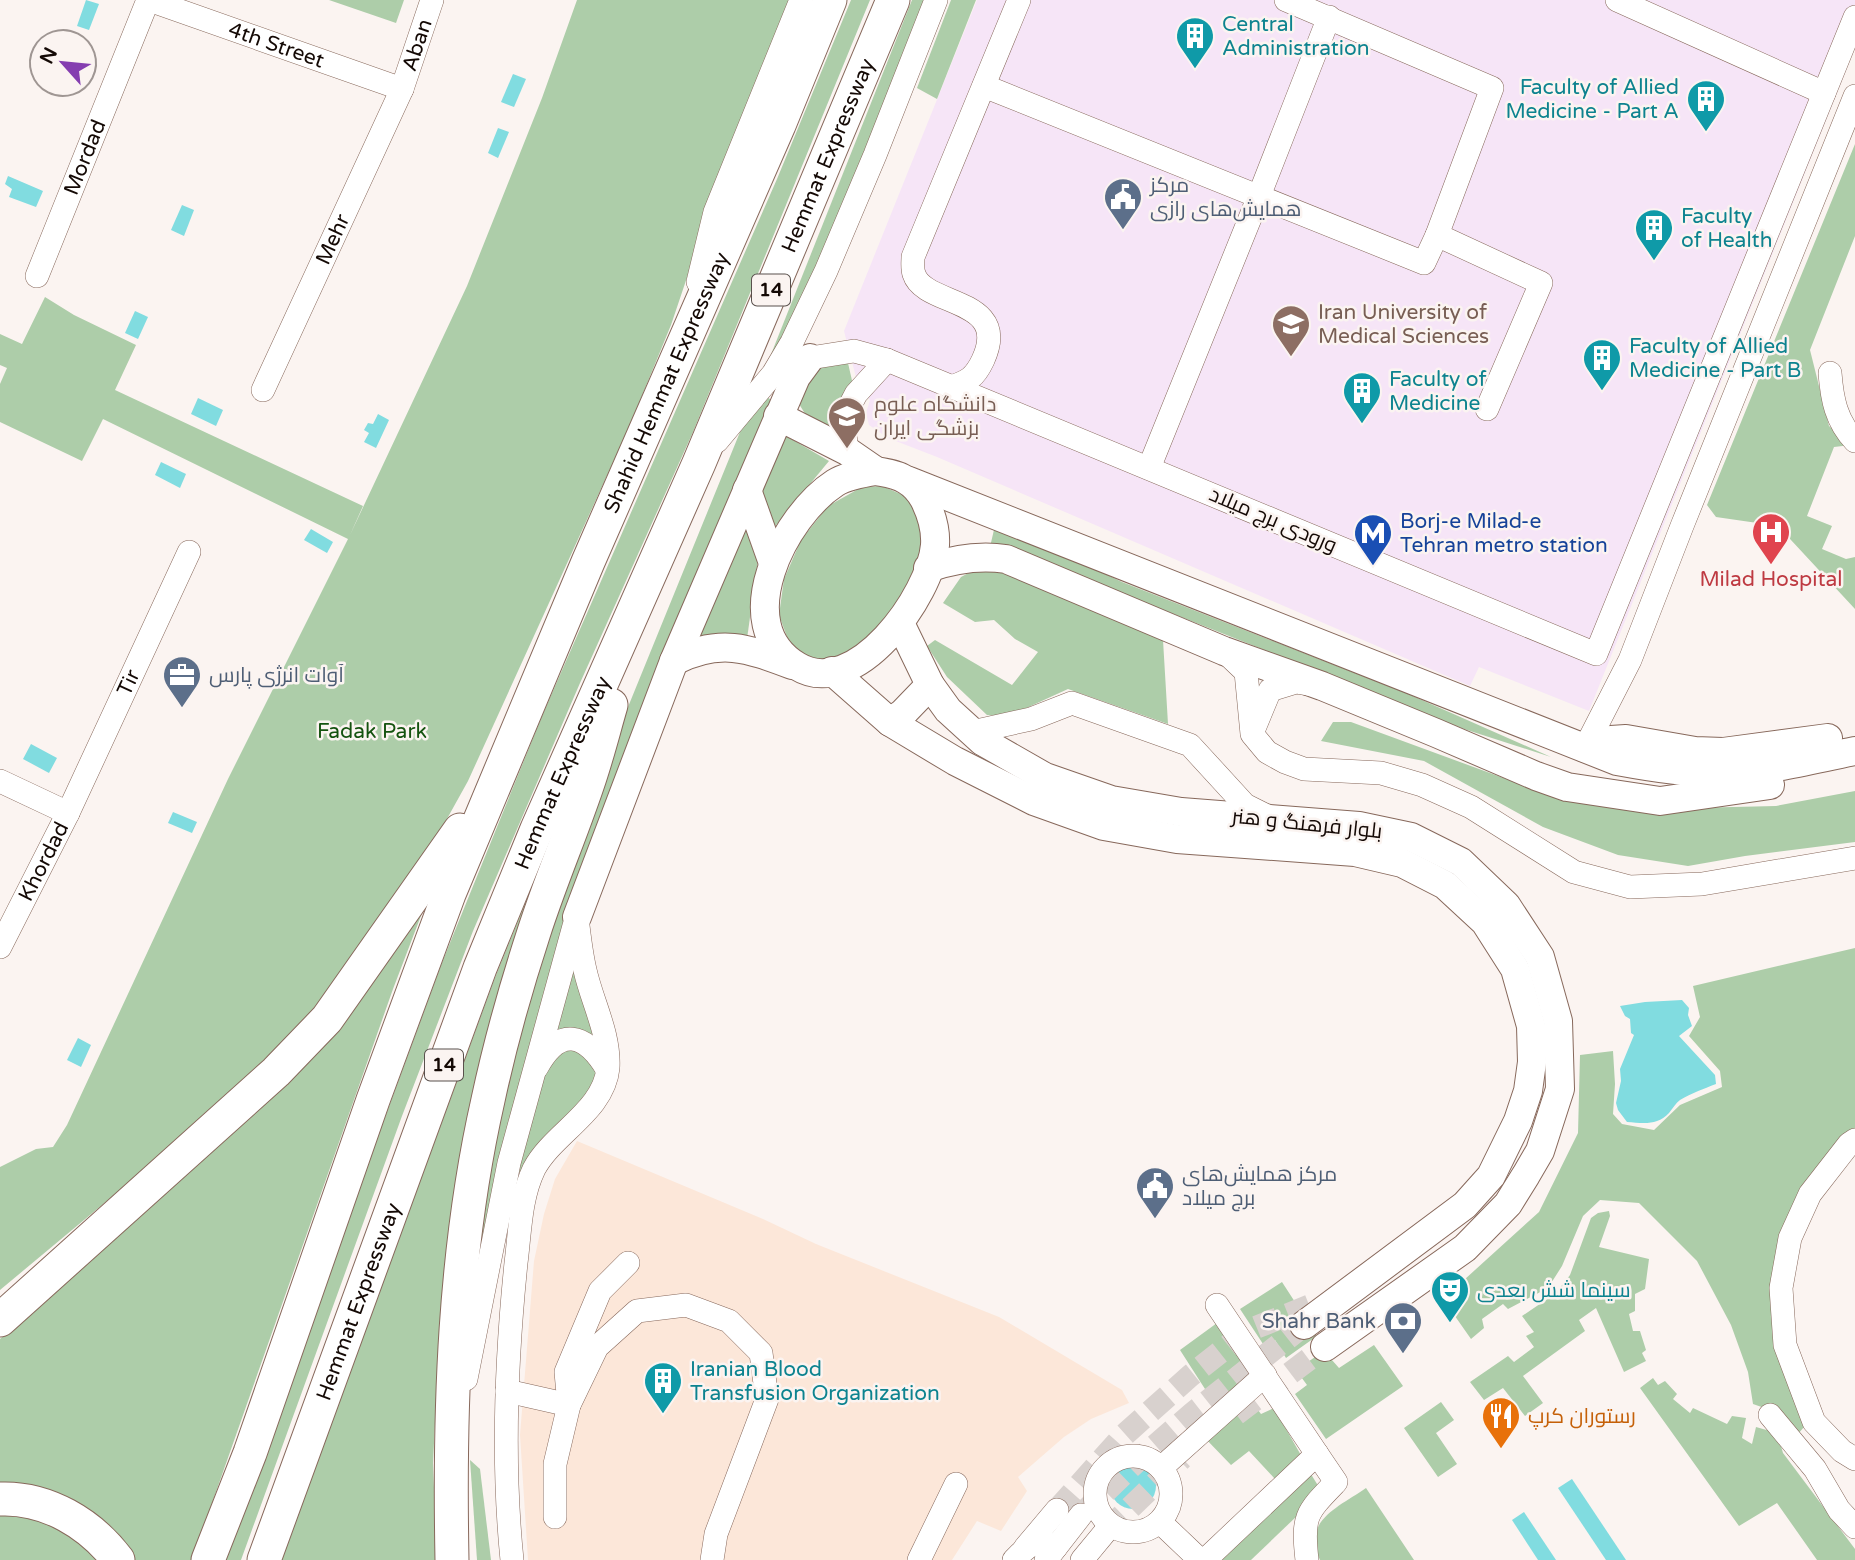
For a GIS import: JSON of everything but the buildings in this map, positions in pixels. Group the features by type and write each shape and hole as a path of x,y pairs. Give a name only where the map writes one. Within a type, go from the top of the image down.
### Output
{"highway":[{"name":"Shahid Hemmat Expressway","path":"502,767 588,562 779,125 830,0"},
{"name":"Hemmat Expressway","path":"264,1560 480,968 537,829 699,463 893,0"},
{"path":"452,1560 450,1461 458,1309 471,1194 487,1102 534,930 590,776 648,580"},
{"path":"0,1320 276,1072 327,1019 502,767"},
{"name":"14","path":"208,1560 250,1453 373,1100 449,894 502,767"},
{"path":"0,1303 153,1182"},
{"path":"0,1499 34,1503 60,1512 87,1527 118,1560"}],"main road":[{"path":"577,917 674,661 778,416 796,376 810,358"},
{"path":"778,416 846,451 876,471 894,475 1617,761 1677,770 1715,772 1768,768 1855,751"},
{"path":"798,667 776,649 766,622 766,595 774,563 789,531 806,508 822,493 838,482 876,471"},
{"path":"674,661 704,649 728,647 749,649 820,673 842,670 865,657 901,623 928,568 935,546 934,526 928,507 909,481"},
{"path":"747,490 774,563"},
{"path":"928,568 987,556 1006,559 1224,651 1322,687 1567,787 1660,801 1740,791 1855,769"},
{"name":"بلوار فرهنگ و هنر","path":"901,623 930,685 948,710 977,737 1045,776 1111,800 1181,812 1359,825 1411,837 1461,862 1506,905 1540,957 1558,1021 1560,1089 1540,1151 1508,1204 1465,1248 1325,1347"},
{"name":"بلوار فرهنگ و هنر","path":"832,671 890,722 955,761 1034,801 1104,826 1177,839 1355,852 1402,863 1445,885 1485,922 1515,969 1531,1026 1532,1062 1528,1091 1518,1122 1490,1176 1465,1205 1322,1308"},
{"path":"890,722 903,713 930,685"},
{"path":"1585,748 1611,740 1626,739 1695,751 1723,752 1855,734"},
{"path":"955,761 953,751 957,743 977,737"}],"street":[{"name":"4th Street","path":"149,0 402,89"},
{"name":"Mordad","path":"37,276 149,0"},
{"name":"Aban","path":"402,89 432,0"},
{"path":"682,347 715,212 801,0"},
{"path":"699,463 773,374 792,342 826,271 875,155 936,0"},
{"path":"950,387 967,383 981,364 988,347 988,330 977,314 926,288 914,276 913,257 1018,0"},
{"path":"984,86 1424,263 1437,236 1492,88 1286,0"},
{"path":"1617,0 1824,93 1855,17"},
{"path":"1149,468 1329,17"},
{"name":"Mehr","path":"263,390 402,89"},
{"name":"ورودی برج میلاد","path":"810,358 854,351 887,360 1596,654 1824,93"},
{"path":"1585,748 1630,660 1855,96"},
{"path":"1437,236 1541,284 1487,409"},
{"path":"846,451 843,419 856,394 887,360"},
{"path":"1830,373 1832,398 1838,416 1846,432 1855,441"},
{"name":"Tir","path":"68,813 189,552"},
{"path":"1224,651 1246,672 1252,734 1267,752 1304,769 1381,773 1422,785 1471,807 1574,872 1630,887 1702,884 1855,858"},
{"path":"1252,734 1270,690 1296,682 1322,687"},
{"path":"977,737 1072,703 1190,746 1245,805 1271,819"},
{"path":"0,781 68,813"},
{"name":"Khordad","path":"0,947 68,813"},
{"path":"450,1461 509,1163 577,917"},
{"path":"512,1560 506,1503 507,1391 523,1203 535,1169 561,1134 590,1107 603,1087 608,1070 606,1044 585,970 577,917"},
{"path":"530,1082 550,1049 562,1040 575,1039 589,1045 608,1070"},
{"path":"1855,1140 1810,1194 1790,1238 1781,1288 1785,1345 1814,1422 1842,1451 1855,1459"},
{"path":"569,1405 566,1372 580,1337 600,1291 628,1263"},
{"path":"555,1517 555,1464 569,1405 597,1347 637,1311 686,1304 729,1321 761,1353 767,1399 716,1534 712,1560"},
{"path":"1217,1305 1336,1482 1311,1508 1304,1528 1307,1560"},
{"path":"1322,1308 1348,1329"},
{"path":"1161,1468 1265,1375"},
{"path":"507,1391 569,1405"},
{"path":"1770,1415 1815,1469 1839,1510 1855,1527"},
{"path":"1205,1560 1317,1454"},
{"path":"1126,1456 1151,1460 1161,1468 1171,1489 1171,1501 1160,1522 1139,1532 1125,1532 1113,1527 1103,1518 1097,1507 1095,1494 1097,1481 1103,1470 1113,1461 1126,1456"},
{"path":"919,1560 956,1484"},
{"path":"1020,1554 1057,1510"},
{"path":"1020,1554 1034,1543 1043,1542 1051,1553 1082,1515"},
{"path":"1160,1522 1200,1560"},
{"path":"1082,1560 1106,1531"}],"shaded area":[{"name":"Iran University of Medical Sciences","path":"977,0 1855,0 1855,48 1589,711 1479,667 1470,686 888,438 869,425 866,413 870,400 858,385 844,331"},
{"path":"577,1141 816,1244 999,1317 1122,1390 1129,1403 1091,1419 1064,1437 1018,1477 1027,1491 1001,1531 977,1521 952,1560 528,1560 520,1435 534,1261 555,1179"}],"green space":[{"path":"329,0 404,0 396,23"},
{"name":"Fadak Park","path":"577,0 795,0 704,227 671,325 630,425 468,781 391,913 287,1043 174,1145 0,1290 0,1167 36,1149 53,1147 67,1125 228,779 348,539 103,419 82,461 0,422 0,384 7,368 0,365 0,334 22,344 45,297 74,315 136,345 115,390 363,506 350,535 467,286 542,98"},
{"path":"851,0 870,0 693,432 580,683 473,931 402,1116 241,1560 222,1560 441,965 542,716 777,179"},
{"path":"912,0 927,0 799,314 762,377"},
{"path":"951,0 976,0 937,99 917,88"},
{"path":"1855,144 1855,236 1810,350 1829,426 1851,445 1834,447 1807,516 1832,526 1822,549 1846,559 1855,557 1855,609 1778,526 1716,517 1707,505"},
{"path":"815,363 848,363 853,385 835,430 809,420 799,404"},
{"path":"766,396 775,403 660,678 467,1313 485,1186 521,1015 617,734 740,432"},
{"path":"786,436 829,461 772,530 761,503 760,484 769,458"},
{"path":"882,486 903,495 917,511 923,547 906,593 880,629 853,653 833,660 812,659 790,645 779,615 784,579 801,540 828,506 862,487"},
{"path":"996,521 1122,582 1406,693 1551,757 1464,729 1022,554 990,547"},
{"path":"745,522 758,559 747,639 699,637"},
{"path":"978,568 1003,569 1163,640 1168,724 1068,689 1007,717 987,715 947,677 927,646 935,640 1012,685 1038,652 1015,639 994,620 975,622 943,603 961,577"},
{"path":"1333,722 1351,722 1558,798 1647,809 1776,806 1855,791 1855,842 1688,866 1618,855 1543,827 1424,761 1321,741"},
{"path":"581,766 439,1344 433,1463 437,1560 281,1560 494,980"},
{"path":"432,887 393,989 192,1560 128,1560 0,1493 0,1339 32,1309"},
{"path":"575,942 598,1042 556,1034"},
{"path":"1855,948 1855,1137 1780,1256 1810,1420 1798,1434 1773,1411 1753,1404 1748,1372 1731,1325 1697,1261 1639,1203 1600,1200 1583,1216 1562,1266 1548,1288 1508,1309 1503,1304 1482,1319 1484,1328 1471,1339 1443,1299 1539,1212 1578,1133 1580,1055 1613,1051 1613,1114 1622,1124 1654,1130 1680,1105 1722,1087 1720,1071 1689,1036 1700,1017 1693,986"},
{"path":"562,1049 581,1050 598,1073 593,1088 518,1174 544,1069"},
{"path":"1609,1211 1610,1216 1599,1247 1649,1259 1645,1289 1635,1294 1635,1311 1629,1314 1633,1331 1640,1331 1646,1350 1642,1353 1646,1361 1624,1372 1596,1308 1579,1320 1585,1331 1523,1376 1543,1403 1525,1416 1503,1388 1484,1400 1470,1382 1508,1356 1514,1362 1534,1347 1526,1336 1534,1332 1522,1316 1556,1293 1570,1275 1591,1218 1598,1213"},
{"path":"1282,1282 1317,1336 1286,1358 1275,1340 1265,1347 1240,1309"},
{"path":"1217,1323 1242,1361 1232,1368 1244,1386 1214,1403 1180,1350"},
{"path":"1374,1345 1403,1386 1326,1439 1295,1394 1307,1385 1296,1370 1324,1351 1339,1368"},
{"path":"1653,1378 1658,1385 1665,1381 1677,1394 1673,1399 1690,1413 1693,1408 1727,1424 1732,1416 1746,1418 1742,1438 1752,1444 1756,1427 1777,1433 1783,1453 1855,1549 1855,1560 1817,1560 1777,1503 1739,1526 1640,1388"},
{"path":"1249,1398 1261,1414 1274,1408 1302,1457 1275,1479 1249,1451 1231,1465 1203,1436"},
{"path":"1441,1402 1454,1420 1436,1433 1457,1464 1438,1477 1404,1428"},
{"path":"470,1460 480,1469 491,1560 477,1560"},
{"path":"1309,1471 1322,1492 1251,1560 1215,1560"},
{"path":"1366,1488 1414,1560 1320,1560 1315,1546 1319,1525 1335,1509"},
{"path":"0,1508 51,1518 109,1560 0,1560"}],"water":[{"path":"86,0 99,4 90,28 77,26"},
{"path":"513,74 526,79 514,107 501,102"},
{"path":"498,128 509,132 498,158 488,153"},
{"path":"8,176 43,191 36,207 9,197 12,189 5,184"},
{"path":"182,205 194,210 184,236 171,230"},
{"path":"135,311 148,317 138,339 125,333"},
{"path":"198,398 223,410 216,426 191,414"},
{"path":"378,414 389,420 376,448 364,442 369,433 364,430 368,423 373,424"},
{"path":"161,462 186,474 180,488 155,475"},
{"path":"311,529 333,542 327,553 304,540"},
{"path":"31,744 57,758 49,773 23,759"},
{"path":"173,812 197,822 192,833 168,823"},
{"path":"1682,1000 1689,1008 1688,1015 1692,1026 1679,1036 1715,1075 1716,1084 1680,1100 1660,1120 1650,1123 1627,1122 1616,1103 1621,1081 1620,1069 1634,1035 1631,1033 1630,1019 1625,1016 1620,1006"},
{"path":"78,1038 91,1045 81,1067 67,1060"},
{"path":"1133,1463 1142,1464 1149,1470 1155,1477 1155,1495 1149,1502 1142,1508 1133,1509 1124,1508 1117,1502 1111,1495 1110,1486 1111,1477 1117,1470 1124,1464"},
{"path":"1572,1479 1626,1560 1606,1560 1558,1488"},
{"path":"1524,1512 1556,1560 1538,1560 1512,1520"}],"tunnel":[{"path":"1057,1510 1123,1436 1190,1376 1247,1331 1312,1305"},
{"path":"1081,1515 1193,1413 1304,1325"},
{"path":"1236,1414 1325,1347"},
{"path":"1106,1531 1182,1458"}],"place":[{"name":"Central Administration","path":"1195,70"},
{"name":"Faculty of Allied Medicine - Part A","path":"1706,133"},
{"name":"مرکز همایش‌های رازی","path":"1123,231"},
{"name":"Faculty of Health","path":"1654,262"},
{"name":"Iran University of Medical Sciences","path":"1291,358"},
{"name":"Faculty of Allied Medicine - Part B","path":"1602,392"},
{"name":"Faculty of Medicine","path":"1362,425"},
{"name":"دانشگاه علوم بزشگى ايران","path":"847,450"},
{"name":"Milad Hospital","path":"1771,566"},
{"name":"Borj-e Milad-e Tehran metro station","path":"1373,567"},
{"name":"آوات انرژی پارس","path":"182,709"},
{"name":"مرکز همایش‌های برج میلاد","path":"1155,1220"},
{"name":"سینما شش بعدی","path":"1450,1324"},
{"name":"Shahr Bank","path":"1403,1355"},
{"name":"Iranian Blood Transfusion Organization","path":"663,1415"},
{"name":"رستوران کرپ","path":"1501,1450"}]}
